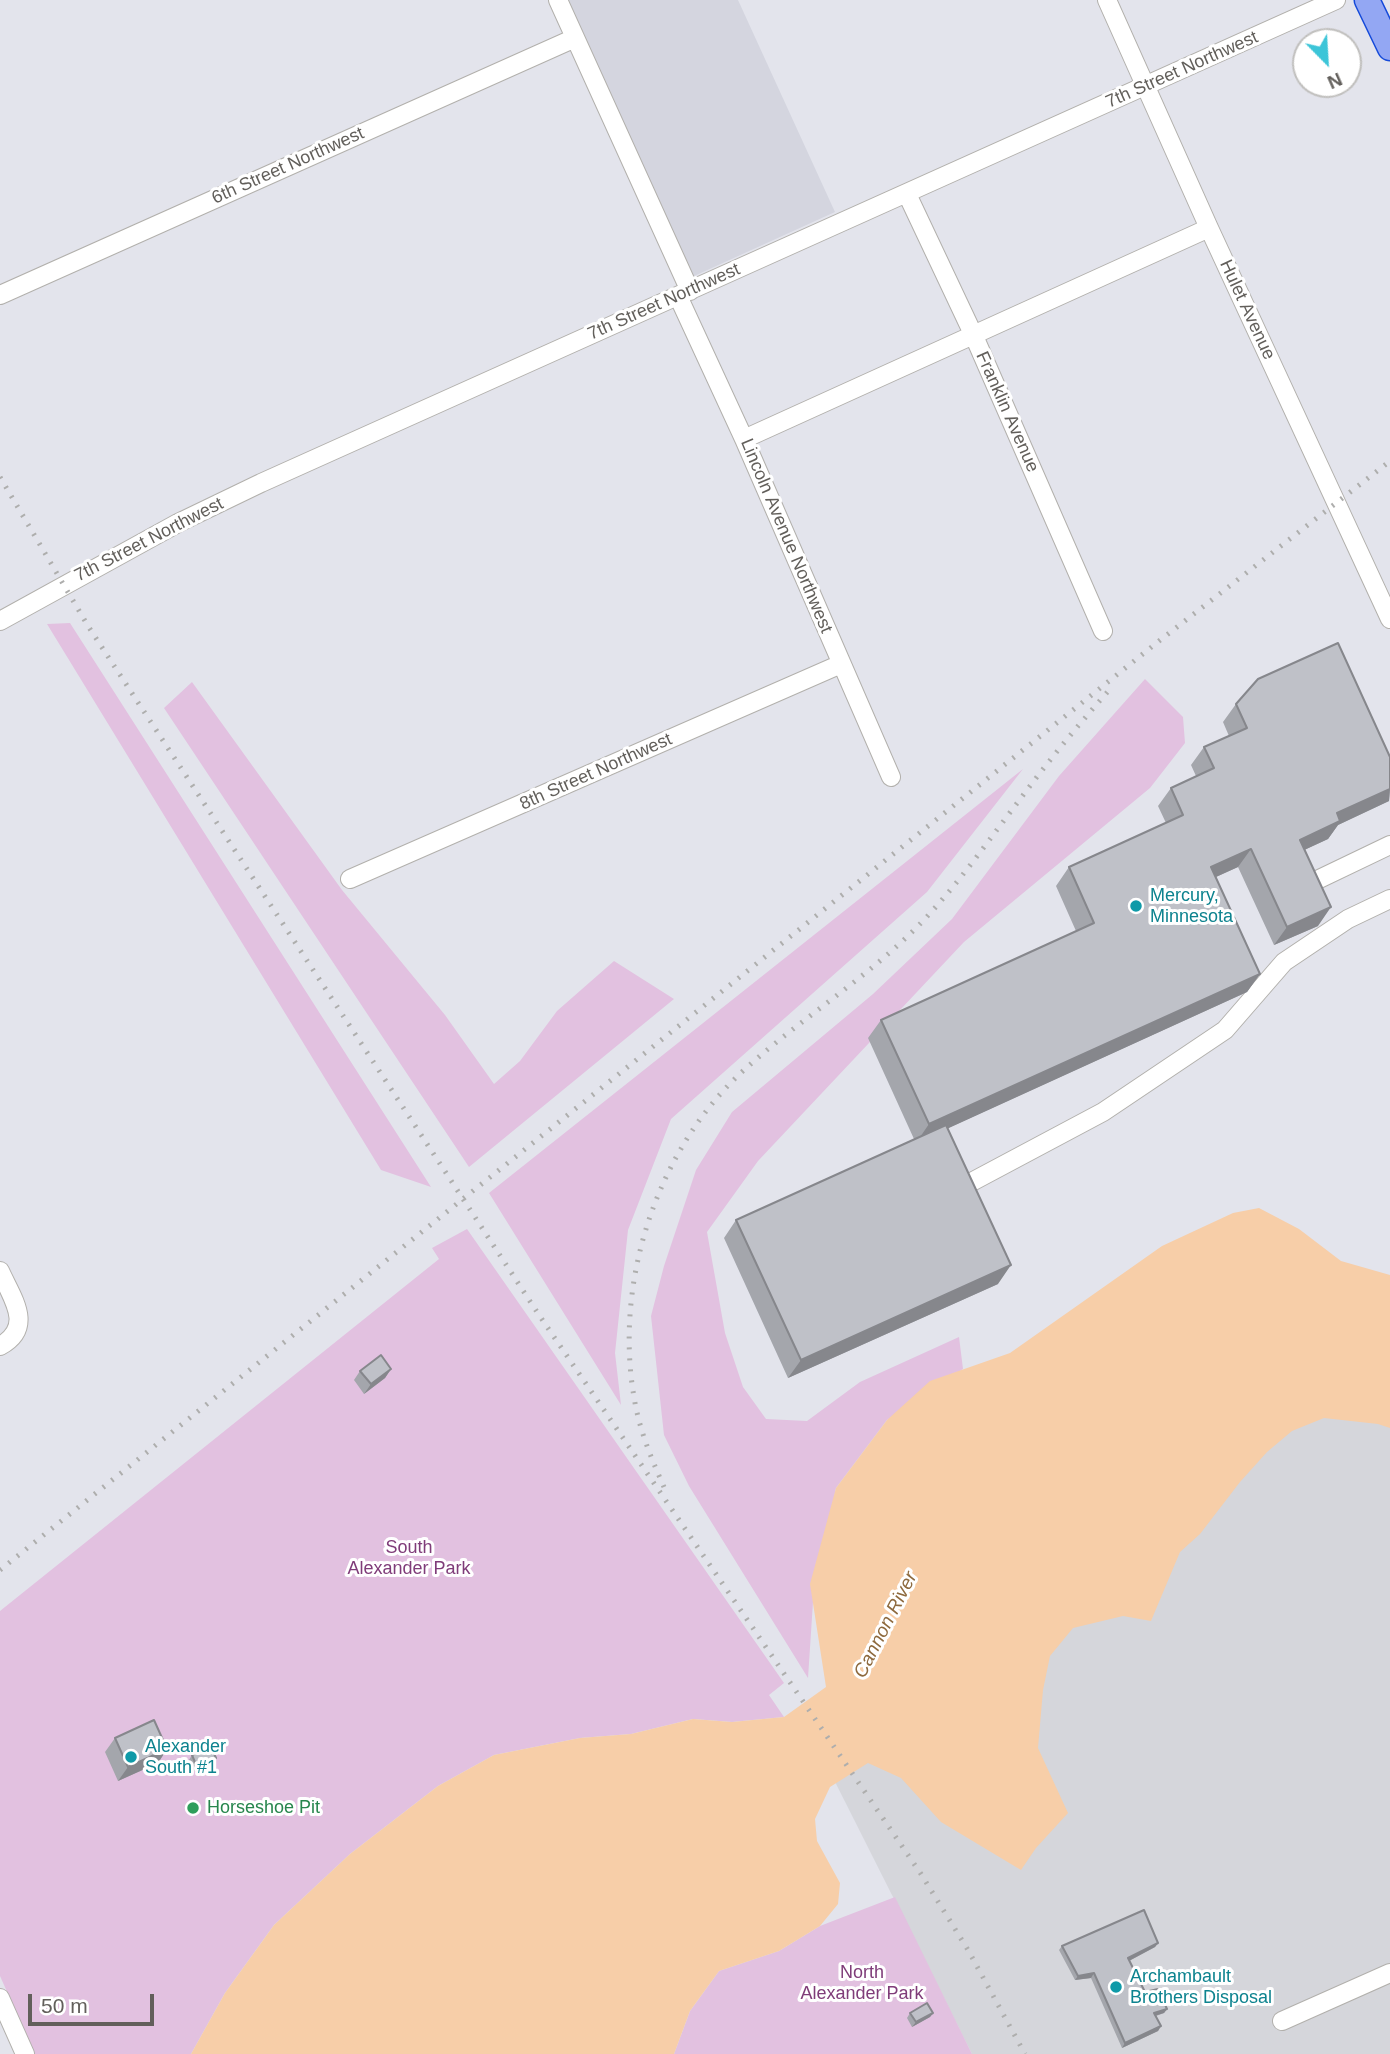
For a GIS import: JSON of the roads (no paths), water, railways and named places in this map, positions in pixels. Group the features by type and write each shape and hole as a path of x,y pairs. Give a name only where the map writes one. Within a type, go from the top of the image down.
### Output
{"highway":[{"path":"1367,0 1390,48"}],"street":[{"name":"Lincoln Avenue Northwest","path":"558,0 891,777"},
{"name":"Hulet Avenue","path":"1107,0 1390,619"},
{"name":"7th Street Northwest","path":"0,621 96,566 190,517 1336,0"},
{"name":"6th Street Northwest","path":"0,295 575,38"},
{"name":"Franklin Avenue","path":"907,194 975,336 1103,631"},
{"path":"744,439 1209,228"},
{"name":"8th Street Northwest","path":"350,879 841,664"},
{"path":"1315,881 1390,845"},
{"path":"964,1186 1103,1112 1225,1030 1284,962 1348,919 1390,899"},
{"path":"0,1271 19,1314 19,1326 10,1340 0,1346"},
{"path":"1282,2021 1390,1973"},
{"path":"0,1998 25,2054"}],"water":[{"name":"Cannon River","path":"1259,1208 1299,1229 1341,1261 1390,1275 1390,1428 1378,1424 1324,1418 1292,1431 1267,1452 1200,1534 1180,1552 1151,1621 1123,1616 1073,1628 1050,1656 1043,1690 1038,1748 1068,1813 1036,1848 1021,1870 941,1822 901,1778 868,1763 830,1787 815,1819 817,1841 840,1883 838,1904 820,1926 779,1951 719,1971 690,2011 674,2054 191,2054 225,1993 274,1925 350,1854 438,1786 494,1755 580,1738 631,1734 693,1719 732,1722 784,1717 826,1687 810,1584 836,1488 887,1420 930,1381 1010,1353 1162,1246 1233,1213"}],"railway":[{"path":"0,1570 1159,641 1390,461"},
{"path":"0,477 88,626 539,1315 921,1874 968,1950 1025,2054"},
{"path":"664,1487 636,1409 629,1353 631,1308 637,1264 649,1220 666,1178 687,1138 713,1102 744,1070 899,945 919,925 959,879 1054,756 1111,688"}],"place":[{"name":"Mercury, Minnesota","path":"1136,906"},
{"name":"Alexander South #1","path":"131,1757"},
{"name":"Horseshoe Pit","path":"193,1808"},
{"name":"Archambault Brothers Disposal","path":"1116,1987"}],"park label":[{"name":"South Alexander Park","path":"409,1558"},
{"name":"North Alexander Park","path":"862,1983"}]}
